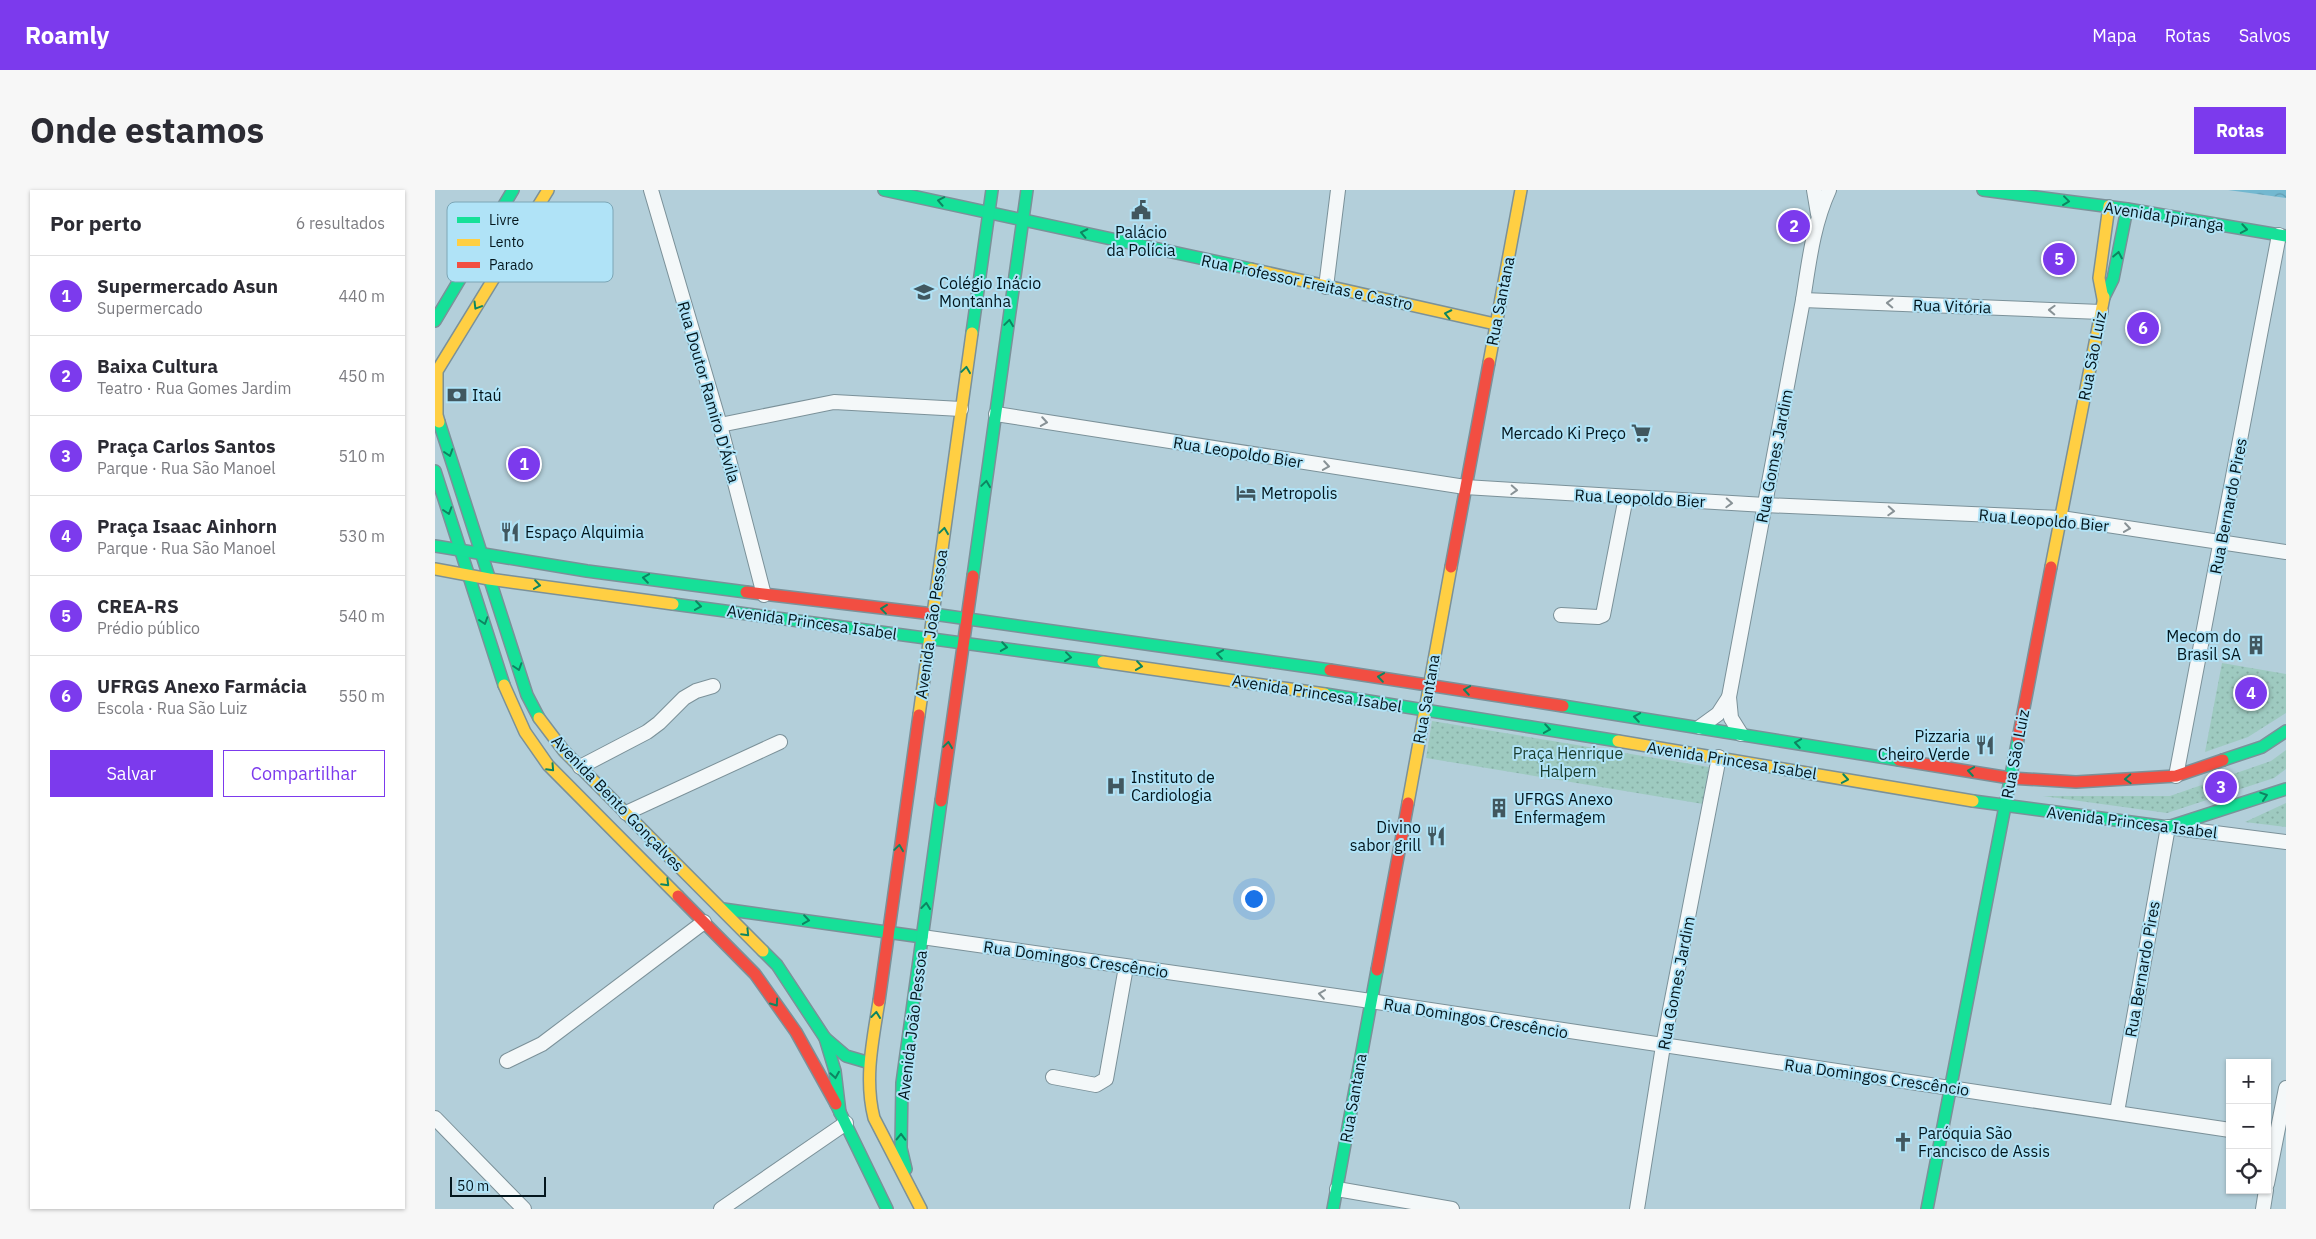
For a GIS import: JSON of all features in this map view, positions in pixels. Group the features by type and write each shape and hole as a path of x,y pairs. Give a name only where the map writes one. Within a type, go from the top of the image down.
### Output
{"main road":[{"path":"506,202 513,190"},
{"name":"Avenida Bento Gonçalves","path":"541,202 548,190"},
{"name":"Rua Professor Freitas e Castro","path":"884,190 989,210 1495,324"},
{"name":"Avenida João Pessoa","path":"909,1185 874,1118 870,1102 870,1063 992,190"},
{"name":"Avenida João Pessoa","path":"909,1185 901,1148 902,1083 1027,190"},
{"name":"Rua Santana","path":"1333,1209 1521,190"},
{"name":"Avenida Ipiranga","path":"1983,190 2109,206 2283,236"},
{"name":"Rua São Luiz","path":"2102,305 2099,278 2109,206"},
{"name":"Rua São Luiz","path":"1927,1209 2102,305 2113,279 2127,209"},
{"path":"435,321 458,282"},
{"name":"Avenida Bento Gonçalves","path":"492,282 437,371 437,416 527,694 543,724 564,751 777,965 825,1038 835,1071 843,1118"},
{"name":"Avenida Bento Gonçalves","path":"435,471 508,696 525,732 548,765 755,974 796,1032 843,1118 887,1209"},
{"name":"Avenida Princesa Isabel","path":"435,546 764,595 966,618 1429,684 2010,778 2076,782 2176,776 2262,748 2286,731"},
{"name":"Avenida Princesa Isabel","path":"435,569 489,578 963,641 1424,709 2005,806 2168,827"},
{"path":"2168,827 2286,789"},
{"name":"Rua Domingos Crescêncio","path":"723,909 923,937"},
{"path":"825,1038 846,1056 870,1063"},
{"path":"909,1185 921,1209"}],"street":[{"name":"Rua Doutor Ramiro D'Ávila","path":"651,190 720,425 764,595"},
{"path":"1326,287 1338,190"},
{"name":"Rua Gomes Jardim","path":"1813,190 1818,214"},
{"name":"Rua Gomes Jardim","path":"1741,734 1731,718 1729,697 1818,214 1829,190"},
{"name":"Rua Bernardo Pires","path":"2176,776 2283,236"},
{"name":"Rua Vitória","path":"1803,300 2102,305"},
{"path":"720,425 833,402 961,409"},
{"name":"Rua Leopoldo Bier","path":"996,414 1465,487 1765,505 2061,518 2286,552"},
{"path":"1561,614 1598,617 1603,615 1626,497"},
{"path":"580,767 647,732 684,698 696,691 713,686"},
{"name":"Rua Gomes Jardim","path":"1700,727 1718,714 1729,697"},
{"path":"626,813 780,742"},
{"name":"Rua Gomes Jardim","path":"1637,1209 1663,1046 1719,757"},
{"name":"Rua Bernardo Pires","path":"2117,1112 2168,827"},
{"name":"Avenida Princesa Isabel","path":"2168,827 2286,842"},
{"path":"507,1061 542,1044 704,922"},
{"name":"Rua Domingos Crescêncio","path":"923,937 1370,1001 2226,1129"},
{"path":"1053,1077 1096,1085 1106,1079 1126,967"},
{"path":"2271,1164 2286,1088"},
{"path":"435,1118 524,1209"},
{"path":"721,1209 843,1118"},
{"path":"1337,1189 1452,1209"},
{"path":"2263,1209 2265,1194"}],"green space":[{"path":"2222,663 2286,674 2286,713 2248,737 2205,752"},
{"name":"Praça Henrique Halpern","path":"1432,721 1709,767 1703,804 1426,758"},
{"path":"2286,750 2286,769 2274,778 2167,813 2043,796 2170,796 2271,761"},
{"path":"2286,803 2286,827 2245,822"}],"water":[{"path":"2228,190 2286,190 2286,198"}],"traffic: fast":[{"path":"506,202 513,190"},
{"path":"884,190 1251,269"},
{"path":"972,333 992,190"},
{"path":"973,576 1027,190"},
{"path":"1983,190 2127,209 2286,236"},
{"path":"2104,297 2113,279 2127,209"},
{"path":"435,321 458,282"},
{"path":"439,422 527,695 539,718"},
{"path":"435,471 504,685"},
{"path":"435,546 587,571 746,592"},
{"path":"673,604 1103,662"},
{"path":"933,614 1330,670"},
{"path":"1325,694 1618,741"},
{"path":"1563,706 1899,760"},
{"path":"2223,760 2262,747 2286,731"},
{"path":"1927,1209 2018,739"},
{"path":"1973,801 2168,827 2286,789"},
{"path":"906,1169 901,1148 902,1083 941,801"},
{"path":"723,909 922,937"},
{"path":"763,951 777,965 825,1038 835,1071 840,1113"},
{"path":"1333,1209 1377,970"},
{"path":"825,1038 846,1056 870,1063"},
{"path":"836,1104 887,1209"}],"traffic: slow":[{"path":"541,202 548,190"},
{"path":"1489,363 1521,190"},
{"path":"2103,299 2099,278 2109,206"},
{"path":"1251,269 1495,324"},
{"path":"439,422 437,415 437,371 492,282"},
{"path":"2051,567 2104,297"},
{"path":"919,715 972,333"},
{"path":"1408,803 1451,567"},
{"path":"435,569 489,579 673,604"},
{"path":"1103,662 1325,694"},
{"path":"504,685 525,732 548,765 678,896"},
{"path":"539,718 564,751 763,951"},
{"path":"1618,741 1973,801"},
{"path":"879,1001 872,1044 870,1074 871,1103 874,1118 921,1209"}],"traffic: jam":[{"path":"1451,567 1489,363"},
{"path":"2018,739 2051,567"},
{"path":"941,801 973,576"},
{"path":"746,592 933,614"},
{"path":"1330,670 1563,706"},
{"path":"879,1001 919,715"},
{"path":"1899,760 2010,778 2076,782 2176,776 2223,760"},
{"path":"1377,970 1408,803"},
{"path":"678,896 755,974 796,1032 836,1104"}],"place":[{"name":"Palácio da Polícia","path":"1141,210"},
{"name":"Baixa Cultura","path":"1794,226"},
{"name":"CREA-RS","path":"2059,259"},
{"name":"Colégio Inácio Montanha","path":"924,292"},
{"name":"UFRGS Anexo Farmácia","path":"2143,328"},
{"name":"Itaú","path":"457,395"},
{"name":"Mercado Ki Preço","path":"1641,433"},
{"name":"Supermercado Asun","path":"524,464"},
{"name":"Metropolis","path":"1246,493"},
{"name":"Espaço Alquimia","path":"510,532"},
{"name":"Mecom do Brasil SA","path":"2256,645"},
{"name":"Praça Isaac Ainhorn","path":"2251,693"},
{"name":"Pizzaria Cheiro Verde","path":"1985,745"},
{"name":"Instituto de Cardiologia","path":"1116,786"},
{"name":"Praça Carlos Santos","path":"2221,787"},
{"name":"UFRGS Anexo Enfermagem","path":"1499,808"},
{"name":"Divino sabor grill","path":"1436,836"},
{"name":"Paróquia São Francisco de Assis","path":"1903,1142"}]}
